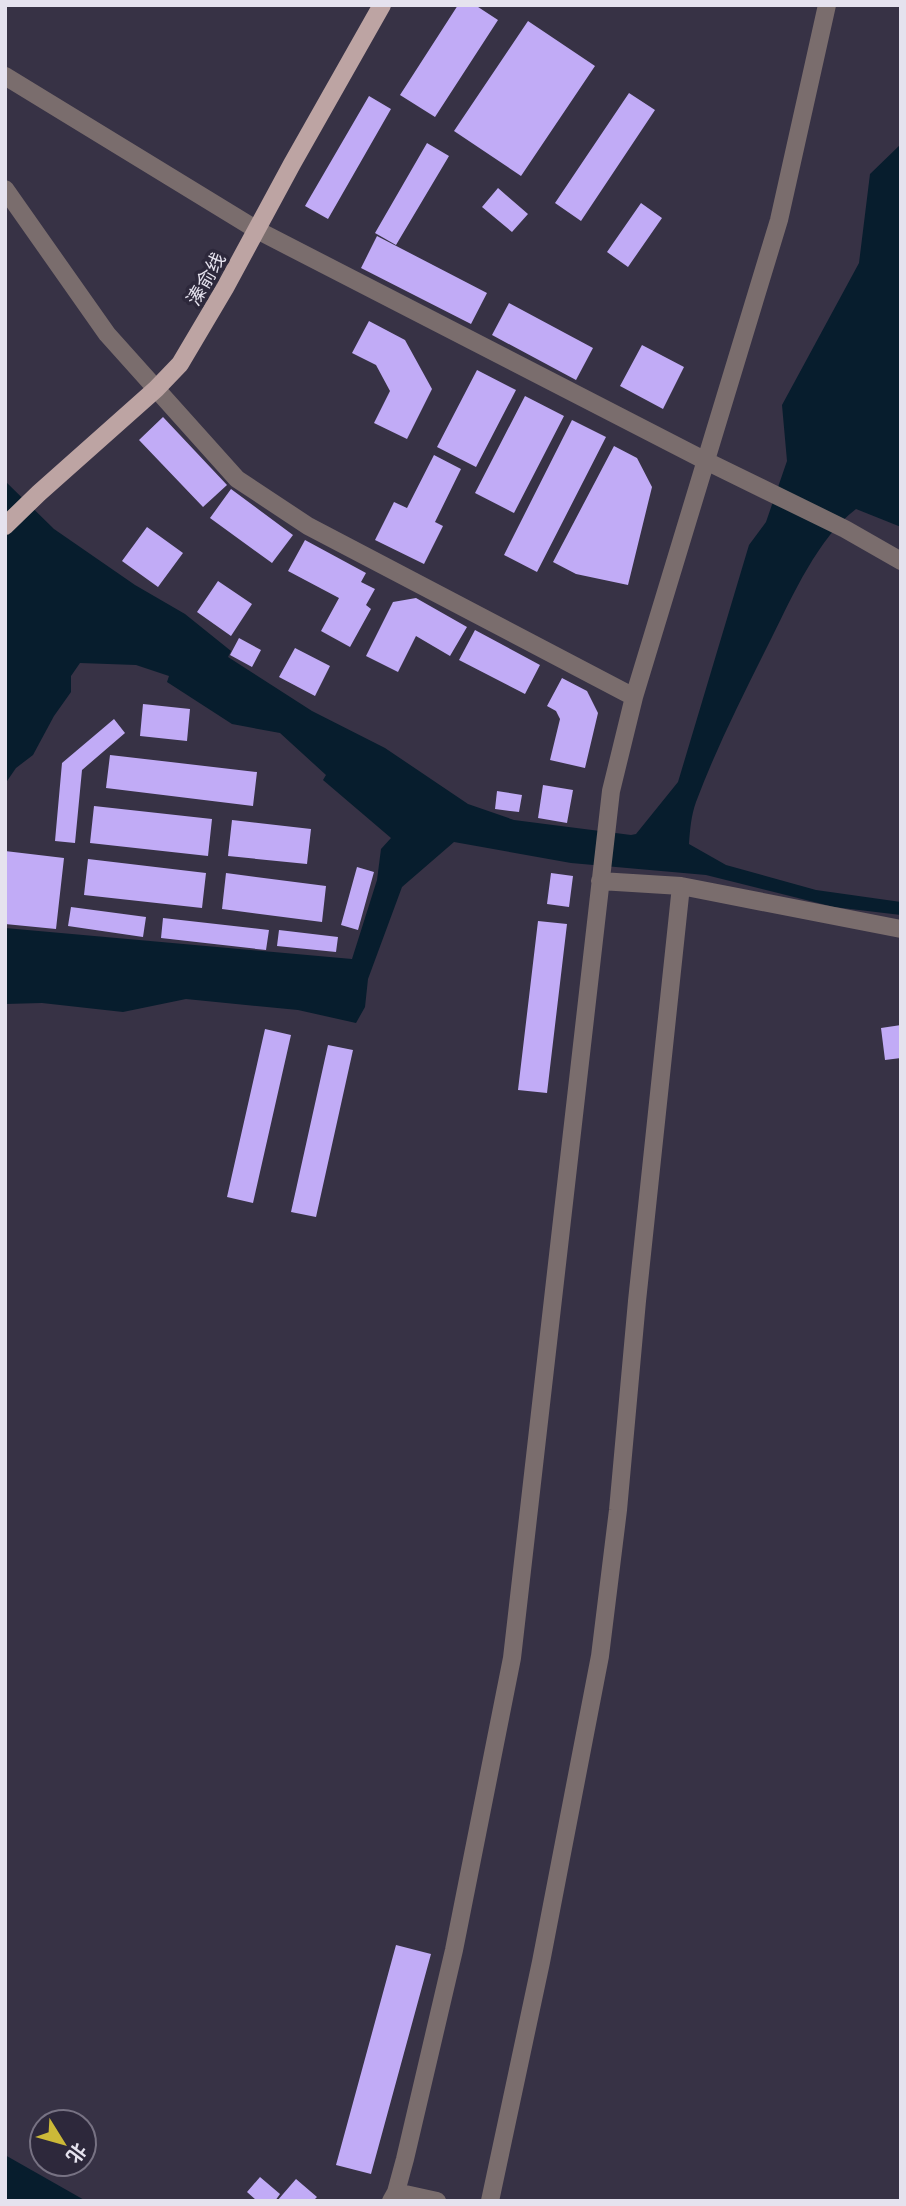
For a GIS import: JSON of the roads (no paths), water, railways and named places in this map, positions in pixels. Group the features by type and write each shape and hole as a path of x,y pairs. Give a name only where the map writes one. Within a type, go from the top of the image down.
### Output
{"main road":[{"name":"溱俞线","path":"5,526 180,364 383,5"}],"street":[{"path":"437,2201 393,2197 454,1950 512,1658 611,791 634,697 779,220 827,5"},
{"path":"5,76 257,230 704,460 845,529 901,561"},
{"path":"5,188 107,334 237,479 308,526 634,697"},
{"path":"600,881 681,886 901,929"},
{"path":"490,2201 541,1962 600,1656 618,1510 636,1301 681,886"}],"water":[{"path":"901,144 901,527 856,509 842,521 818,551 789,603 713,760 694,807 689,844 726,865 816,890 901,902 901,915 834,907 706,875 571,863 454,842 402,887 368,979 365,1007 356,1023 298,1010 186,999 123,1012 42,1003 5,1004 5,928 352,959 377,880 381,849 391,838 323,780 326,775 280,733 232,724 167,682 169,676 136,665 80,663 71,676 71,692 54,716 33,755 16,768 5,784 5,481 54,529 135,585 185,614 231,651 228,657 312,711 385,748 468,804 514,820 636,834 678,782 749,545 766,522 787,461 782,405 859,263 870,174"},
{"path":"5,2155 28,2168 28,2178 46,2178 86,2201 5,2201"}]}
